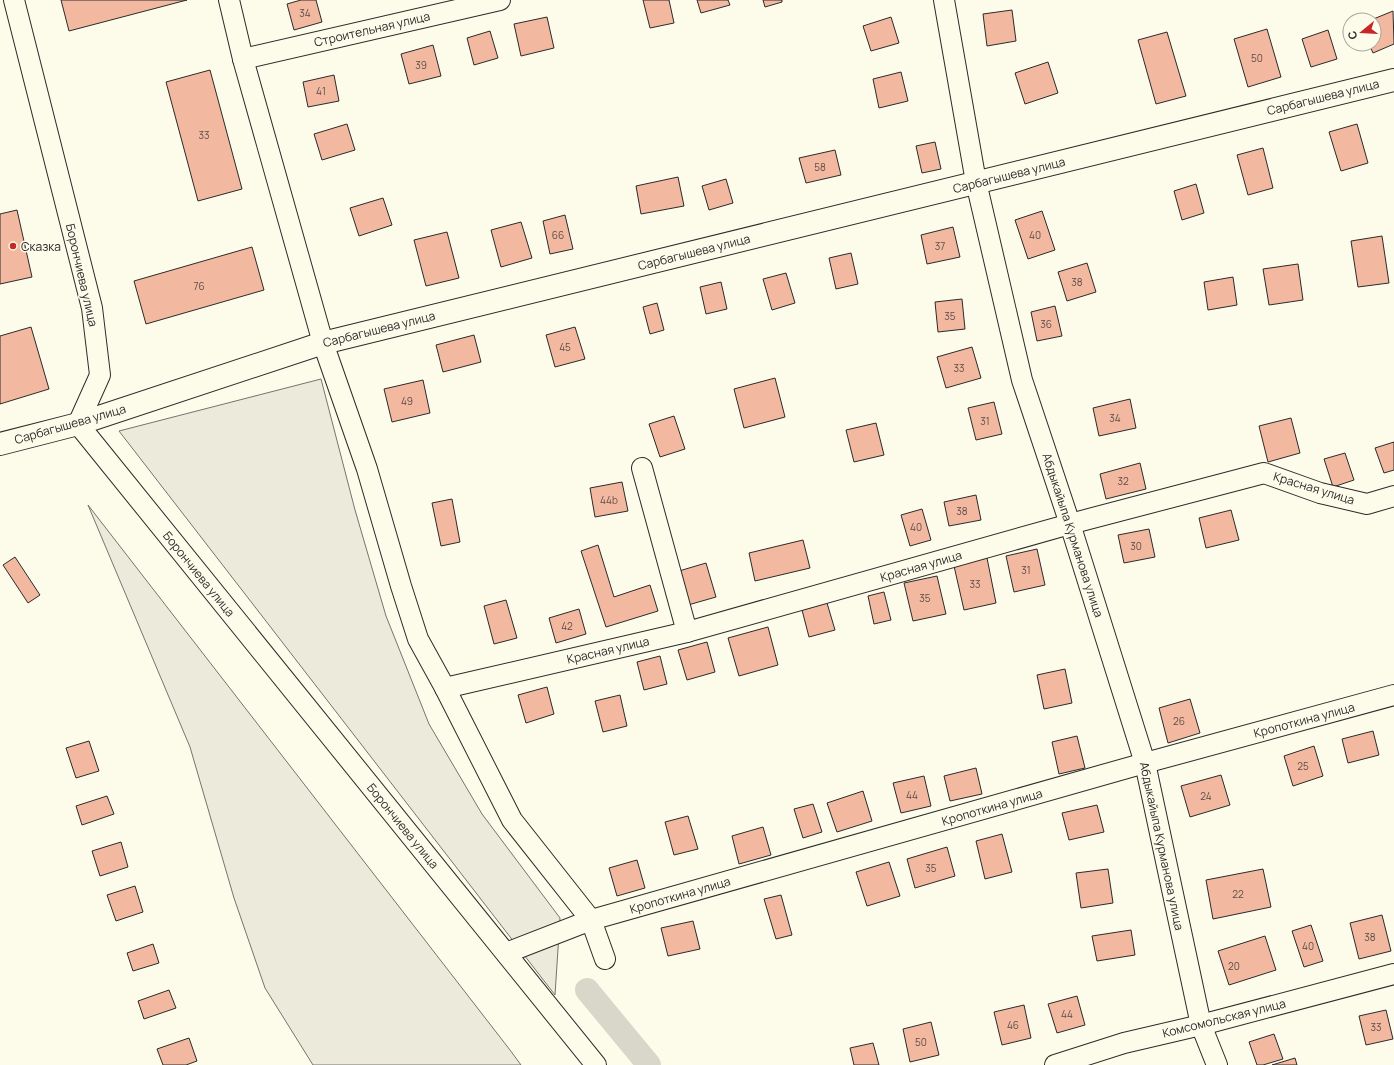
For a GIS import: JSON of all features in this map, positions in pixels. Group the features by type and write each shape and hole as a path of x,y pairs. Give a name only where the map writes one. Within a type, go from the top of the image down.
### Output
{"street":[{"name":"Борончиева улица","path":"14,0 92,308 100,375 78,424 596,1065"},
{"path":"229,0 243,59 323,342 366,469 418,639 445,688 512,820 591,920 605,959"},
{"name":"Строительная улица","path":"243,59 500,0"},
{"name":"Абдыкайыпа Курманова улица","path":"944,0 976,182 1022,380 1070,524 1145,763 1202,1025 1217,1065"},
{"name":"Сарбагышева улица","path":"0,444 78,424 323,342 1394,80"},
{"path":"642,468 687,632"},
{"name":"Красная улица","path":"445,688 687,632 1070,524 1264,473 1320,493 1368,504 1394,496"},
{"name":"Кропоткина улица","path":"506,953 591,920 1145,763 1394,696"},
{"name":"Комсомольская улица","path":"1055,1065 1124,1043 1202,1025 1394,974"}],"shaded area":[{"path":"321,379 355,510 386,616 429,724 482,814 560,918 555,995 119,431"},
{"path":"88,505 521,1065 313,1065 265,988 234,898 190,747"}],"building":[{"path":"61,0 187,0 69,31"},
{"path":"301,0 316,0 322,22 294,30 287,4"},
{"path":"643,0 669,0 674,23 650,28"},
{"path":"697,0 728,0 730,5 701,13"},
{"path":"763,0 782,0 782,2 765,7"},
{"path":"1012,10 1016,41 987,46 983,14"},
{"path":"1393,11 1394,44 1382,49 1382,16"},
{"path":"547,17 554,48 521,56 514,24"},
{"path":"891,17 899,43 871,51 863,26"},
{"path":"1267,29 1281,77 1248,87 1234,39"},
{"path":"1328,30 1337,59 1311,67 1302,39"},
{"path":"490,31 498,58 474,65 467,38"},
{"path":"1167,32 1186,96 1156,104 1138,40"},
{"path":"433,45 441,76 409,84 401,54"},
{"path":"1048,62 1058,93 1025,104 1015,73"},
{"path":"210,70 242,189 198,201 166,82"},
{"path":"901,72 908,101 879,108 873,79"},
{"path":"334,75 339,101 308,107 303,82"},
{"path":"347,124 355,150 322,160 314,134"},
{"path":"1357,124 1368,163 1341,171 1329,132"},
{"path":"935,142 941,169 922,173 916,146"},
{"path":"1263,148 1273,188 1248,195 1237,155"},
{"path":"835,150 841,175 806,183 799,158"},
{"path":"678,177 684,206 641,214 636,186"},
{"path":"726,179 733,203 709,210 702,186"},
{"path":"1196,184 1204,213 1182,220 1174,191"},
{"path":"383,198 392,225 359,236 350,208"},
{"name":"Сказка","path":"17,210 32,277 0,284 0,214"},
{"path":"1042,211 1055,250 1028,259 1015,220"},
{"path":"565,215 573,249 550,254 543,221"},
{"path":"521,222 532,258 501,267 491,230"},
{"path":"953,227 960,257 927,264 921,235"},
{"path":"447,232 459,278 426,286 414,240"},
{"path":"1382,236 1389,283 1358,287 1351,241"},
{"path":"252,247 264,290 146,324 134,281"},
{"path":"851,253 858,284 836,289 829,258"},
{"path":"1087,263 1096,292 1067,301 1058,272"},
{"path":"1298,264 1303,300 1269,305 1263,269"},
{"path":"786,273 795,303 772,310 763,279"},
{"path":"1233,277 1237,305 1208,310 1204,282"},
{"path":"721,282 727,309 706,314 700,287"},
{"path":"962,299 965,329 938,332 935,302"},
{"path":"657,303 664,330 650,334 643,307"},
{"path":"1055,306 1062,336 1037,341 1031,312"},
{"path":"31,327 49,389 0,404 0,336"},
{"path":"575,327 585,359 555,367 546,335"},
{"path":"474,335 481,362 443,372 436,345"},
{"path":"972,347 981,378 946,388 937,357"},
{"path":"775,378 785,417 744,428 734,389"},
{"path":"423,380 430,413 392,422 384,389"},
{"path":"1130,399 1136,428 1099,436 1093,408"},
{"path":"994,402 1002,434 976,440 968,408"},
{"path":"674,416 685,449 660,457 649,424"},
{"path":"1291,418 1300,453 1268,462 1259,426"},
{"path":"876,423 884,455 854,462 846,430"},
{"path":"1394,442 1394,470 1384,473 1375,448"},
{"path":"1345,453 1354,480 1333,487 1324,459"},
{"path":"1140,463 1146,489 1106,499 1100,474"},
{"path":"622,482 628,511 595,517 590,488"},
{"path":"976,495 981,520 949,526 944,502"},
{"path":"452,499 460,542 441,546 432,503"},
{"path":"922,509 931,540 910,546 901,515"},
{"path":"1231,510 1239,540 1206,548 1199,518"},
{"path":"1149,529 1155,557 1124,563 1118,535"},
{"path":"803,540 810,568 755,581 749,553"},
{"path":"598,545 614,597 650,585 658,611 606,627 581,551"},
{"path":"1037,549 1045,585 1014,592 1006,556"},
{"path":"15,557 40,595 28,603 3,565"},
{"path":"987,558 996,603 964,610 954,566"},
{"path":"706,563 716,597 688,605 679,571"},
{"path":"937,576 946,614 913,621 904,583"},
{"path":"884,592 891,620 874,624 868,596"},
{"path":"506,600 517,638 494,644 484,606"},
{"path":"827,603 835,630 809,637 802,610"},
{"path":"579,609 586,634 556,643 549,618"},
{"path":"768,627 778,665 739,676 728,638"},
{"path":"707,642 715,672 687,680 678,650"},
{"path":"660,656 667,684 644,690 637,662"},
{"path":"1065,669 1072,703 1044,709 1037,675"},
{"path":"547,687 554,714 526,723 518,695"},
{"path":"620,695 627,726 603,732 595,701"},
{"path":"1190,699 1200,733 1168,743 1159,708"},
{"path":"1373,731 1379,755 1348,763 1342,739"},
{"path":"1077,736 1085,768 1059,774 1052,742"},
{"path":"89,741 99,771 76,778 66,748"},
{"path":"1314,746 1323,776 1293,786 1284,756"},
{"path":"976,768 982,794 950,801 944,776"},
{"path":"1221,775 1230,805 1190,817 1181,786"},
{"path":"924,776 931,806 901,813 893,783"},
{"path":"863,791 872,821 837,832 827,803"},
{"path":"107,796 114,814 82,825 76,806"},
{"path":"813,804 822,832 803,838 794,809"},
{"path":"1097,805 1104,832 1069,840 1062,813"},
{"path":"688,816 698,849 674,855 665,822"},
{"path":"763,827 771,855 739,864 732,836"},
{"path":"1002,834 1012,872 985,879 976,841"},
{"path":"121,842 128,867 100,876 92,851"},
{"path":"947,847 955,876 915,888 907,859"},
{"path":"637,860 645,888 617,896 609,868"},
{"path":"889,862 900,896 867,906 856,872"},
{"path":"1108,869 1113,903 1081,908 1076,873"},
{"path":"1263,869 1271,907 1213,919 1206,880"},
{"path":"135,886 143,912 116,921 107,895"},
{"path":"781,895 792,935 776,939 764,899"},
{"path":"1382,915 1391,951 1359,959 1350,923"},
{"path":"693,921 700,949 668,956 661,928"},
{"path":"1311,925 1323,961 1304,967 1292,931"},
{"path":"1131,930 1135,955 1097,961 1092,936"},
{"path":"1265,936 1276,970 1229,985 1218,951"},
{"path":"153,944 159,963 133,971 127,953"},
{"path":"169,990 176,1008 144,1019 138,1001"},
{"path":"1077,996 1085,1025 1057,1033 1048,1004"},
{"path":"1024,1005 1031,1038 1002,1045 994,1012"},
{"path":"1386,1010 1393,1039 1366,1045 1359,1016"},
{"path":"931,1022 939,1055 910,1062 903,1029"},
{"path":"1274,1034 1283,1059 1263,1065 1257,1065 1249,1042"},
{"path":"189,1038 197,1061 186,1065 163,1065 157,1049"},
{"path":"873,1043 879,1065 854,1065 850,1048"},
{"path":"1295,1058 1297,1065 1272,1065"}],"waterway":[{"path":"587,990 649,1065"}],"place":[{"name":"Сказка","path":"13,246"}]}
